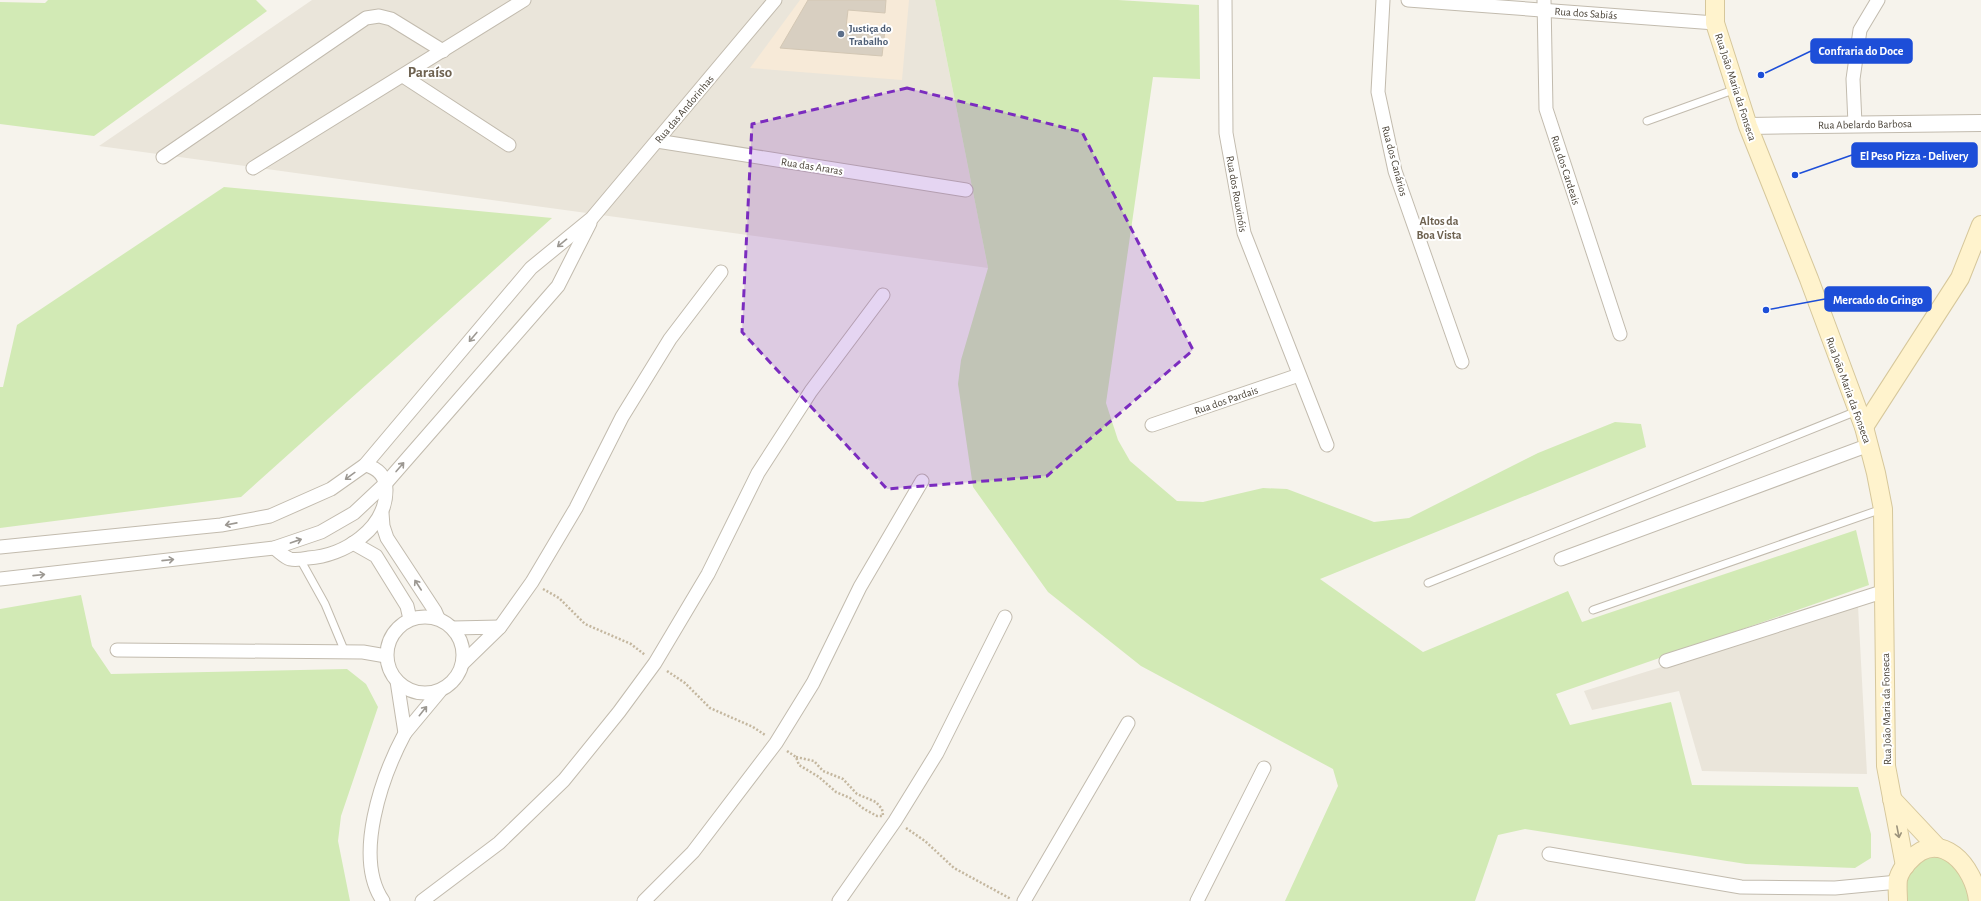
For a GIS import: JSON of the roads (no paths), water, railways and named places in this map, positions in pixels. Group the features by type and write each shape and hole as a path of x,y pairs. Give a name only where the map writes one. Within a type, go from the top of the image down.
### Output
{"main road":[{"name":"Rua João Maria da Fonseca","path":"1716,0 1715,23 1748,126 1809,280 1869,445 1883,509 1886,766 1905,866"},
{"path":"1869,445 1875,426 1879,402 1960,278 1981,225"},
{"path":"1857,411 1879,402"},
{"path":"1857,411 1879,402"},
{"path":"1892,799 1938,848"},
{"path":"1898,901 1898,882 1905,866 1916,853 1928,848 1938,848 1948,851 1966,867 1975,884 1978,901"}],"street":[{"path":"253,168 524,0"},
{"name":"Rua das Andorinhas","path":"592,218 776,0"},
{"name":"Rua dos Rouxinóis","path":"1225,0 1226,133 1244,233 1327,445"},
{"name":"Rua dos Canários","path":"1383,0 1378,92 1395,171 1462,362"},
{"name":"Rua dos Sabiás","path":"1408,0 1544,5 1715,23"},
{"path":"1855,124 1853,79 1860,30 1878,0"},
{"name":"Rua dos Cardeais","path":"1544,5 1546,109 1620,334"},
{"path":"163,157 366,18 379,16 391,19 443,51"},
{"path":"403,76 509,145"},
{"name":"Rua Abelardo Barbosa","path":"1748,126 1981,123"},
{"name":"Rua das Araras","path":"657,141 966,190"},
{"path":"0,547 221,525 270,516 332,489 365,465 531,268 592,218"},
{"path":"0,579 274,548 321,532 354,512 386,483 558,286 592,218"},
{"path":"383,901 379,895 371,868 370,840 383,783 394,752 405,733 440,691 455,680 463,663 500,627 532,582 576,508 622,417 670,339 721,272"},
{"path":"422,901 499,843 554,791 619,712 655,663 708,574 758,473 811,391 883,296"},
{"name":"Rua dos Pardais","path":"1152,425 1299,375"},
{"path":"1561,559 1869,445"},
{"path":"274,548 290,559 300,559 329,554 352,543 364,535 382,513 386,501 386,483 379,471 365,465"},
{"path":"644,901 693,852 776,743 813,683 860,587 922,481"},
{"path":"382,513 383,526 388,538 438,618"},
{"path":"352,543 376,556 407,606 410,619"},
{"path":"1666,661 1885,591"},
{"path":"440,691 431,693 417,692 404,687 397,681 391,674 386,656 390,638 402,624 410,619 419,617 438,618 453,628 462,645 463,663"},
{"path":"839,901 889,819 937,753 1005,617"},
{"path":"453,628 500,627"},
{"path":"117,650 372,652 386,656"},
{"path":"397,681 405,733"},
{"path":"1024,901 1128,723"},
{"path":"1197,901 1264,768"},
{"path":"1549,854 1740,887 1835,888 1898,882"}],"lane":[{"path":"1647,121 1736,88"},
{"path":"1428,583 1857,411"},
{"path":"1593,610 1883,509"},
{"path":"300,559 325,604 345,652"}],"place":[{"name":"Justiça do Trabalho","path":"841,34"},
{"name":"Confraria do Doce","path":"1761,75"},
{"name":"El Peso Pizza - Delivery","path":"1795,175"},
{"name":"Mercado do Gringo","path":"1766,310"}],"district":[{"name":"Paraíso","path":"430,72"},
{"name":"Altos da Boa Vista","path":"1439,228"}]}
